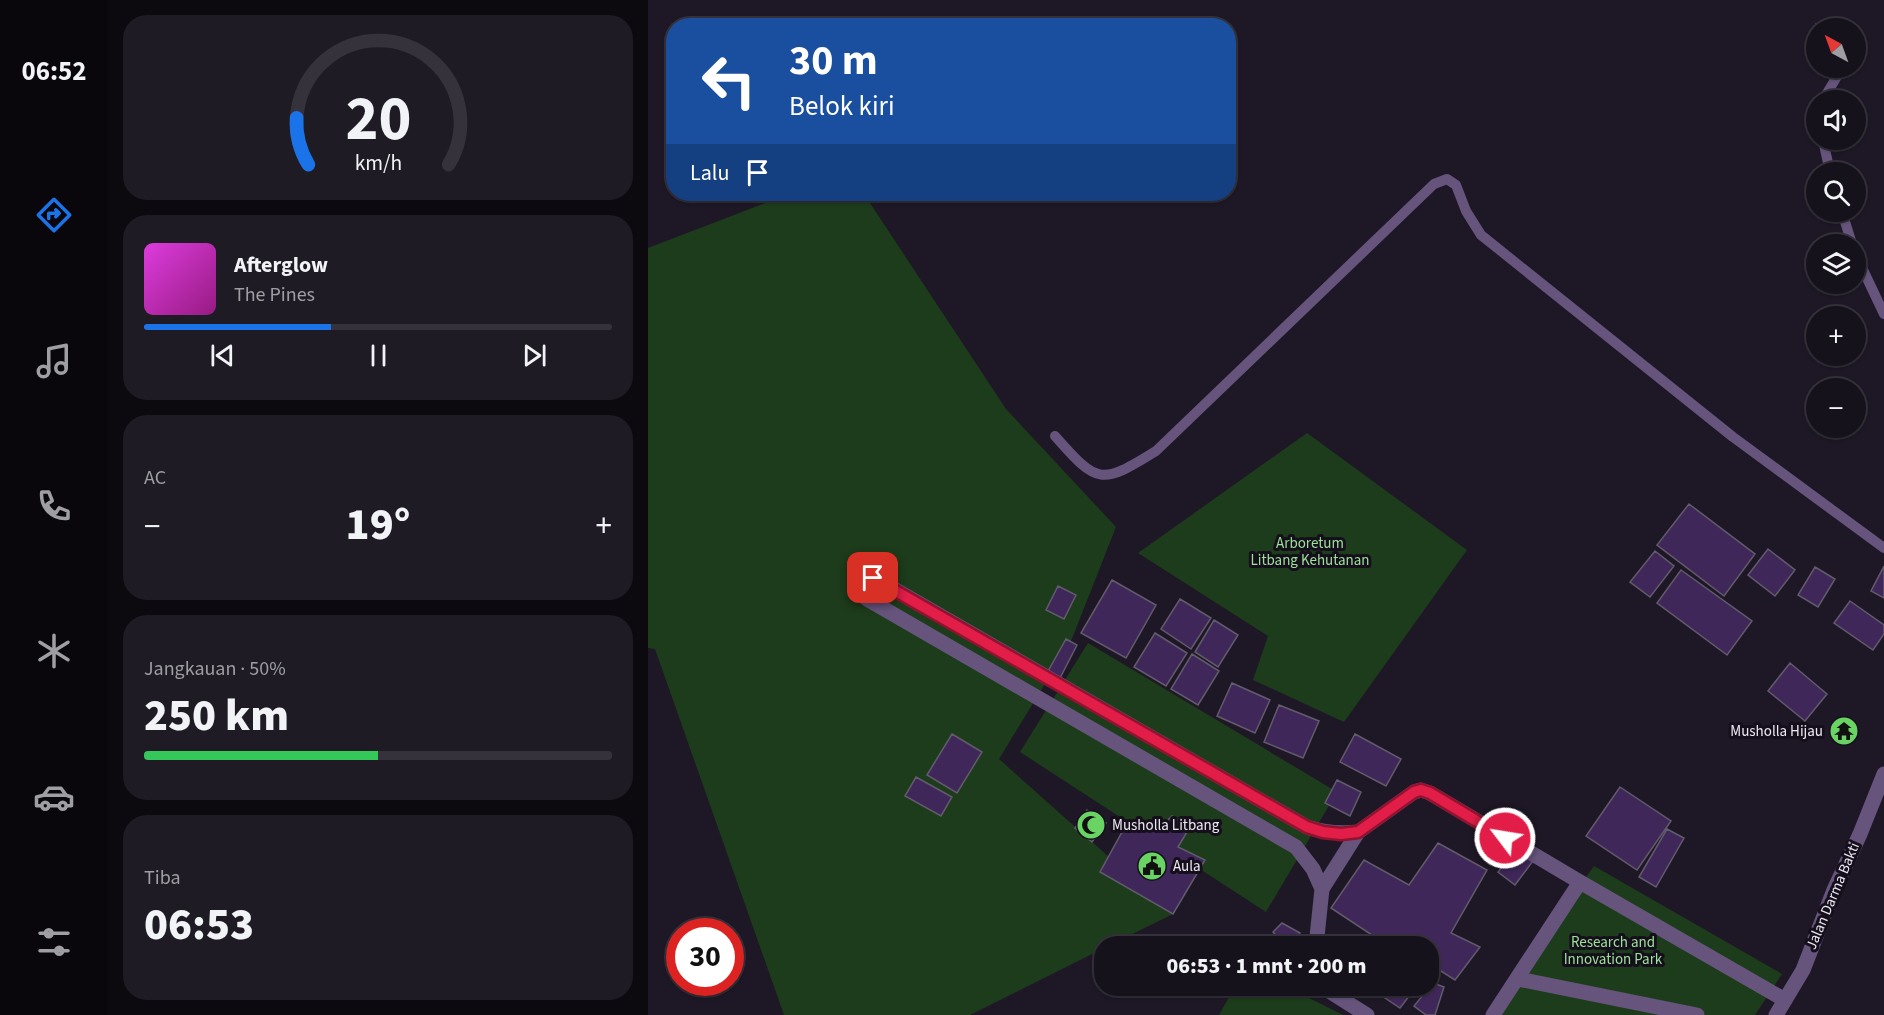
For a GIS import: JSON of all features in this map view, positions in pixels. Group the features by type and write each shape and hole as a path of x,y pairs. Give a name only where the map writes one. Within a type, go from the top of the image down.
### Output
{"street":[{"path":"1322,889 1313,869 1296,847 867,599 862,586 866,580 873,578 880,581 1307,827 1341,834 1358,832"},
{"path":"1042,700 1053,681"},
{"name":"Jalan Darma Bakti","path":"1776,1015 1803,970 1834,890 1884,774"},
{"path":"1317,936 1322,889 1358,832 1414,792 1421,790 1430,793 1785,1000"},
{"path":"1296,847 1307,827"},
{"path":"1493,1015 1580,882"},
{"path":"1518,978 1697,1015"},
{"path":"1337,996 1367,1015"}],"lane":[{"path":"1055,436 1090,472 1101,476 1122,472 1156,451 1434,184 1447,179 1456,185 1466,211 1481,235 1733,437 1884,548"},
{"path":"1866,276 1884,314"}],"green space":[{"path":"771,201 869,201 1006,409 1116,527 1071,641 999,759 1173,914 1128,936 1094,936 1094,953 970,1015 784,1015 655,649 648,648 648,248"},
{"name":"Arboretum Litbang Kehutanan","path":"1307,433 1467,550 1344,722 1253,680 1268,636 1138,553"},
{"path":"1088,643 1337,792 1266,912 1020,752"},
{"name":"Research and Innovation Park","path":"1594,866 1782,974 1755,1015 1488,1015"},
{"path":"1229,996 1305,996 1343,1015 1219,1015"}],"building":[{"path":"1689,504 1755,554 1724,596 1657,545"},
{"path":"1768,549 1795,570 1775,596 1748,575"},
{"path":"1655,551 1674,566 1650,597 1630,582"},
{"path":"1884,566 1884,598 1871,591"},
{"path":"1815,567 1835,579 1818,607 1798,595"},
{"path":"1681,570 1752,621 1727,655 1657,603"},
{"path":"1112,580 1156,605 1126,658 1081,633"},
{"path":"1058,586 1076,595 1064,619 1046,610"},
{"path":"1180,599 1211,618 1191,649 1161,629"},
{"path":"1850,601 1884,625 1884,634 1873,650 1834,623"},
{"path":"1214,620 1238,635 1218,667 1195,652"},
{"path":"1155,633 1187,653 1166,686 1134,667"},
{"path":"1066,639 1077,645 1059,680 1047,673"},
{"path":"1192,654 1219,671 1198,705 1171,689"},
{"path":"1790,663 1827,694 1805,721 1768,691"},
{"path":"1232,683 1270,700 1255,733 1217,716"},
{"path":"1279,705 1319,721 1303,758 1264,742"},
{"path":"952,734 982,752 957,793 927,775"},
{"path":"1355,734 1401,759 1386,786 1340,762"},
{"path":"916,777 952,797 941,816 905,796"},
{"path":"1337,780 1361,792 1350,816 1325,803"},
{"path":"1620,787 1671,821 1637,870 1586,836"},
{"name":"Musholla Litbang","path":"1087,810 1106,823 1092,842 1075,828"},
{"name":"Aula","path":"1172,816 1190,827 1178,847 1205,860 1173,914 1100,872 1127,823 1157,831"},
{"path":"1667,829 1684,838 1656,887 1639,877"},
{"path":"1438,843 1487,870 1451,933 1480,947 1455,980 1439,970 1439,936 1371,936 1331,908 1364,860 1409,885"},
{"path":"1516,848 1533,861 1515,885 1498,872"},
{"path":"1282,923 1300,933 1297,936 1276,936 1273,932"},
{"path":"1439,985 1444,987 1435,1015 1426,1015 1414,1006 1422,996 1439,996"},
{"path":"1382,996 1409,996 1400,1008"}],"place":[{"name":"Musholla Hijau","path":"1844,731"},
{"name":"Musholla Litbang","path":"1091,825"},
{"name":"Aula","path":"1152,866"}],"route":[{"path":"873,578 1307,827 1341,834 1358,832 1414,792 1421,790 1430,793 1505,838"}]}
